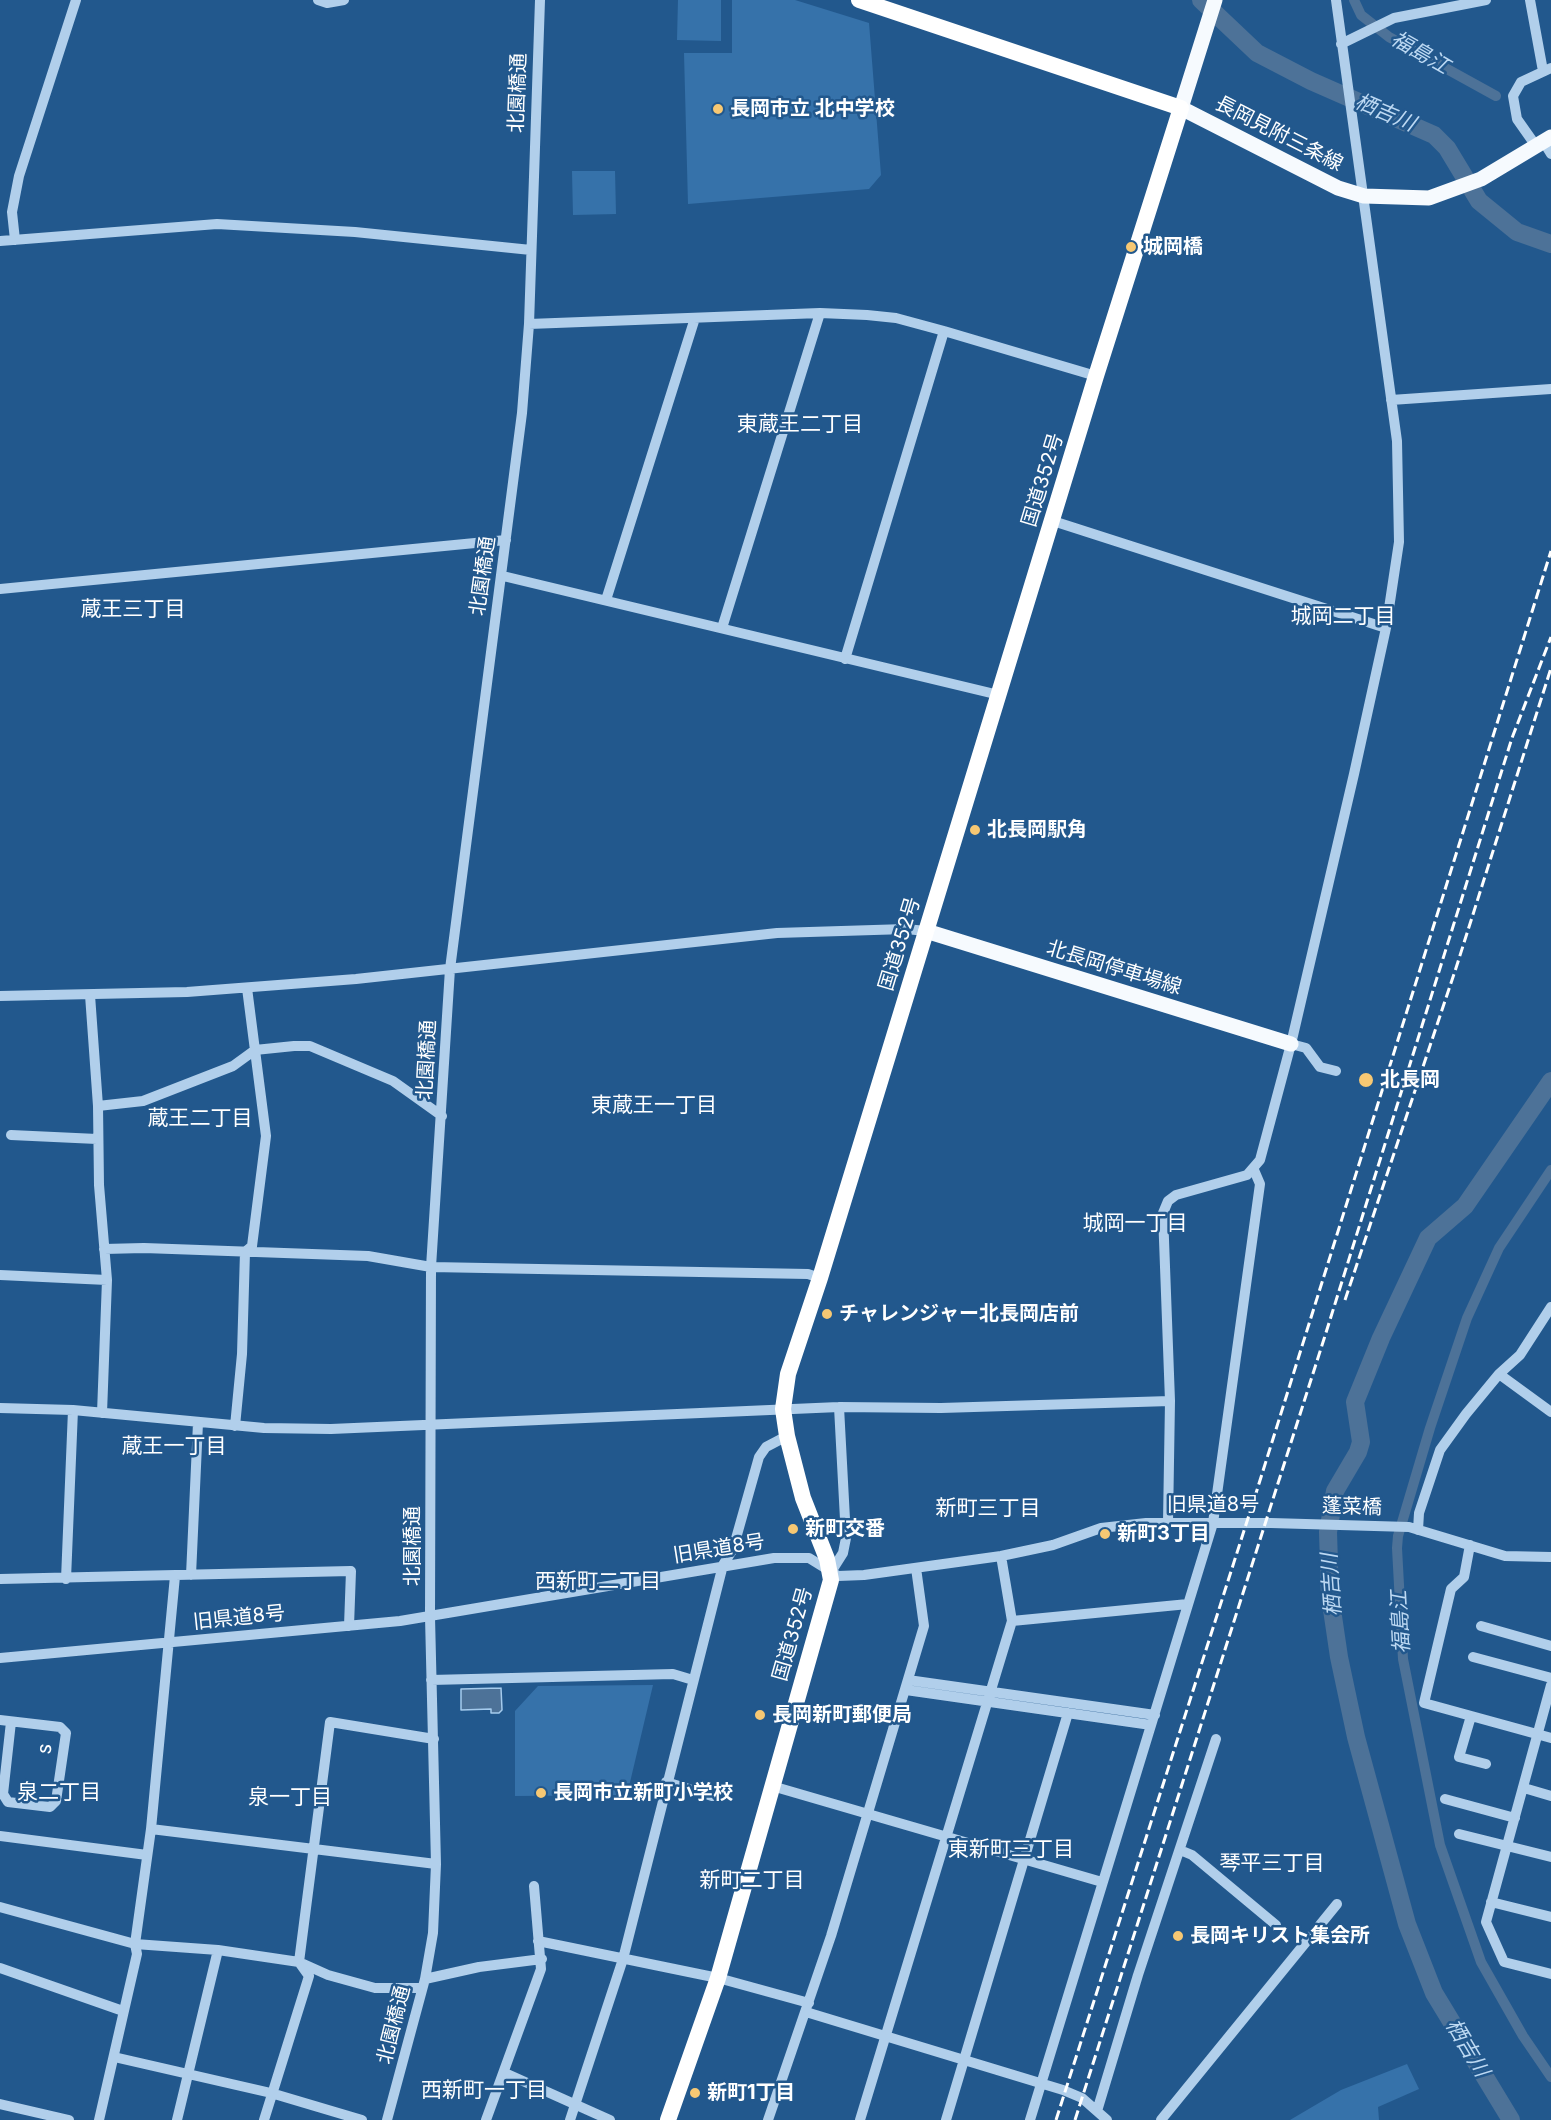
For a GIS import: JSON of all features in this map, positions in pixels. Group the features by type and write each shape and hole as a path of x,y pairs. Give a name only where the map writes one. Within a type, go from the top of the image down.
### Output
{"highway":[{"path":"859,0 1181,108"},
{"name":"国道352号","path":"668,2120 718,1978 831,1572 803,1498 787,1436 783,1409 788,1374 820,1278 1096,376 1181,108"}],"main road":[{"path":"1181,108 1215,0"},
{"name":"長岡見附三条線","path":"1181,108 1317,180 1364,196 1429,198 1481,179 1545,144"},
{"name":"北長岡停車場線","path":"926,931 1291,1044"}],"street":[{"path":"15,240 12,213 19,176 76,0"},
{"path":"318,0 327,3 344,0"},
{"name":"北園橋通","path":"387,2120 423,1983 433,1933 436,1864 430,1617 431,1267 450,969 522,413 529,324 540,0"},
{"path":"1168,1522 1170,1401 1164,1209 1171,1198 1184,1191 1238,1178 1254,1170 1260,1160 1291,1044 1386,628 1399,542 1398,467 1391,400 1336,0"},
{"path":"1341,44 1389,21 1486,0"},
{"path":"1530,0 1547,70 1521,82 1513,96 1517,119 1545,144"},
{"path":"0,241 217,224 355,232 531,250"},
{"path":"529,324 820,313 896,318 1096,376"},
{"path":"722,628 820,313"},
{"path":"606,600 695,318"},
{"path":"845,659 944,331"},
{"path":"1391,400 1551,389"},
{"path":"1053,521 1386,628"},
{"path":"0,589 506,540"},
{"path":"502,576 999,695"},
{"path":"0,996 247,987 450,969 777,933 906,929 926,931"},
{"path":"244,1252 252,1246 266,1136 247,987"},
{"path":"90,994 107,1280 102,1413"},
{"path":"1291,1044 1306,1048 1320,1067 1336,1071"},
{"path":"98,1106 143,1101 233,1066 255,1050 310,1047 393,1081 442,1116"},
{"path":"10,1135 97,1138"},
{"path":"1030,2120 1213,1523 1260,1184 1254,1170"},
{"path":"104,1249 144,1248 368,1256 431,1267 808,1274 820,1278"},
{"path":"235,1426 242,1354 244,1252"},
{"path":"0,1275 107,1280"},
{"path":"1551,1307 1520,1355 1499,1374 1440,1450 1413,1529 1505,1556 1551,1557"},
{"path":"1499,1374 1551,1412"},
{"path":"0,1408 72,1410 235,1426 342,1429 839,1407 941,1408 1170,1401"},
{"path":"831,1572 843,1552 846,1538 839,1407"},
{"path":"66,1579 72,1410"},
{"path":"191,1575 198,1423"},
{"path":"570,2120 622,1959 723,1565 733,1549 759,1457 766,1447 787,1436"},
{"name":"旧県道8号","path":"0,1659 430,1617 723,1565 794,1557 809,1558 831,1572 844,1576 1001,1556 1053,1545 1101,1528 1168,1522 1293,1524"},
{"name":"蓬菜橋","path":"1293,1524 1388,1526 1413,1529"},
{"path":"1470,1545 1464,1577 1451,1589 1424,1703 1551,1738"},
{"path":"860,2120 1012,1621 1001,1556"},
{"path":"768,2120 808,2008 924,1626 916,1568"},
{"path":"0,1579 351,1571 349,1626"},
{"path":"99,2120 137,1954 135,1944 151,1829 175,1576"},
{"path":"1012,1621 1188,1604"},
{"path":"1481,1626 1551,1646"},
{"path":"1473,1657 1551,1678"},
{"path":"431,1680 673,1674 693,1680"},
{"path":"907,1685 1153,1720"},
{"path":"1551,1685 1486,1922 1504,1962 1551,1974"},
{"path":"989,1697 1068,1713 1153,1720"},
{"path":"946,2120 1068,1713"},
{"path":"1471,1716 1459,1757 1486,1764"},
{"name":"s","path":"6,1721 60,1727 66,1733 56,1801 50,1807 8,1802 3,1794 6,1721"},
{"path":"264,2120 309,1976 299,1962 330,1722 434,1739"},
{"path":"1097,2111 1138,1975 1216,1739"},
{"path":"666,1782 712,1796"},
{"path":"772,1786 946,1839 1102,1882"},
{"path":"1524,1788 1551,1796"},
{"path":"1445,1798 1515,1818"},
{"path":"151,1829 436,1864"},
{"path":"1460,1834 1551,1857"},
{"path":"0,1836 147,1855"},
{"path":"1180,1850 1192,1855 1276,1925"},
{"path":"486,2120 537,1981 542,1959 538,1941 534,1886"},
{"path":"1491,1902 1551,1917"},
{"path":"1161,2120 1337,1904"},
{"path":"0,1907 135,1944 218,1950 299,1962 328,1975 375,1988 423,1983 479,1967 542,1959"},
{"path":"538,1941 718,1978 886,2036 1072,2094 1107,2120"},
{"path":"177,2120 190,2075 218,1950"},
{"path":"0,1968 123,2011"},
{"path":"114,2058 271,2093 362,2120"},
{"path":"505,2073 610,2120"},
{"path":"0,2104 69,2120"}],"shaded area":[{"path":"678,0 721,0 721,41 677,40"},
{"path":"732,0 795,0 869,23 881,175 869,189 688,204 684,53 732,53"},
{"path":"572,171 615,171 616,214 573,215"},
{"path":"653,1685 627,1795 515,1796 515,1711 538,1686"},
{"path":"501,1688 502,1710 499,1713 491,1713 491,1709 461,1710 461,1689"},
{"path":"1407,2064 1419,2089 1378,2107 1379,2120 1290,2120 1341,2090"}],"waterway":[{"name":"栖吉川","path":"1201,0 1257,53 1311,81 1434,135 1447,148 1479,201 1517,232 1551,244"},
{"name":"福島江","path":"1354,0 1361,15 1389,37 1496,96"},
{"name":"栖吉川","path":"1511,2120 1434,1993 1407,1924 1356,1737 1339,1657 1330,1596 1328,1532 1335,1491 1358,1452 1361,1442 1355,1402 1381,1338 1428,1238 1465,1206 1551,1081"},
{"name":"福島江","path":"1551,1170 1499,1248 1467,1318 1430,1428 1398,1536 1397,1548 1403,1659 1440,1845 1481,1962 1523,2036 1551,2077"}],"railway":[{"path":"1056,2120 1257,1490 1551,551"},
{"path":"1075,2120 1324,1339 1512,738 1551,637"},
{"path":"1345,1300 1456,968 1551,668"}],"place":[{"name":"長岡市立 北中学校","path":"718,109"},
{"name":"城岡橋","path":"1131,247"},
{"name":"北長岡駅角","path":"975,830"},
{"name":"北長岡","path":"1366,1080"},
{"name":"チャレンジャー北長岡店前","path":"827,1314"},
{"name":"新町交番","path":"793,1529"},
{"name":"新町3丁目","path":"1105,1534"},
{"name":"長岡新町郵便局","path":"760,1715"},
{"name":"長岡市立新町小学校","path":"541,1793"},
{"name":"長岡キリスト集会所","path":"1178,1936"},
{"name":"新町1丁目","path":"695,2093"}],"district":[{"name":"東蔵王二丁目","path":"800,425"},
{"name":"蔵王三丁目","path":"133,610"},
{"name":"城岡二丁目","path":"1343,617"},
{"name":"東蔵王一丁目","path":"654,1106"},
{"name":"蔵王二丁目","path":"200,1119"},
{"name":"城岡一丁目","path":"1135,1224"},
{"name":"蔵王一丁目","path":"174,1447"},
{"name":"新町三丁目","path":"988,1509"},
{"name":"西新町二丁目","path":"598,1582"},
{"name":"泉二丁目","path":"59,1793"},
{"name":"泉一丁目","path":"290,1798"},
{"name":"東新町三丁目","path":"1011,1850"},
{"name":"琴平三丁目","path":"1272,1864"},
{"name":"新町二丁目","path":"752,1881"},
{"name":"西新町一丁目","path":"484,2091"}]}
